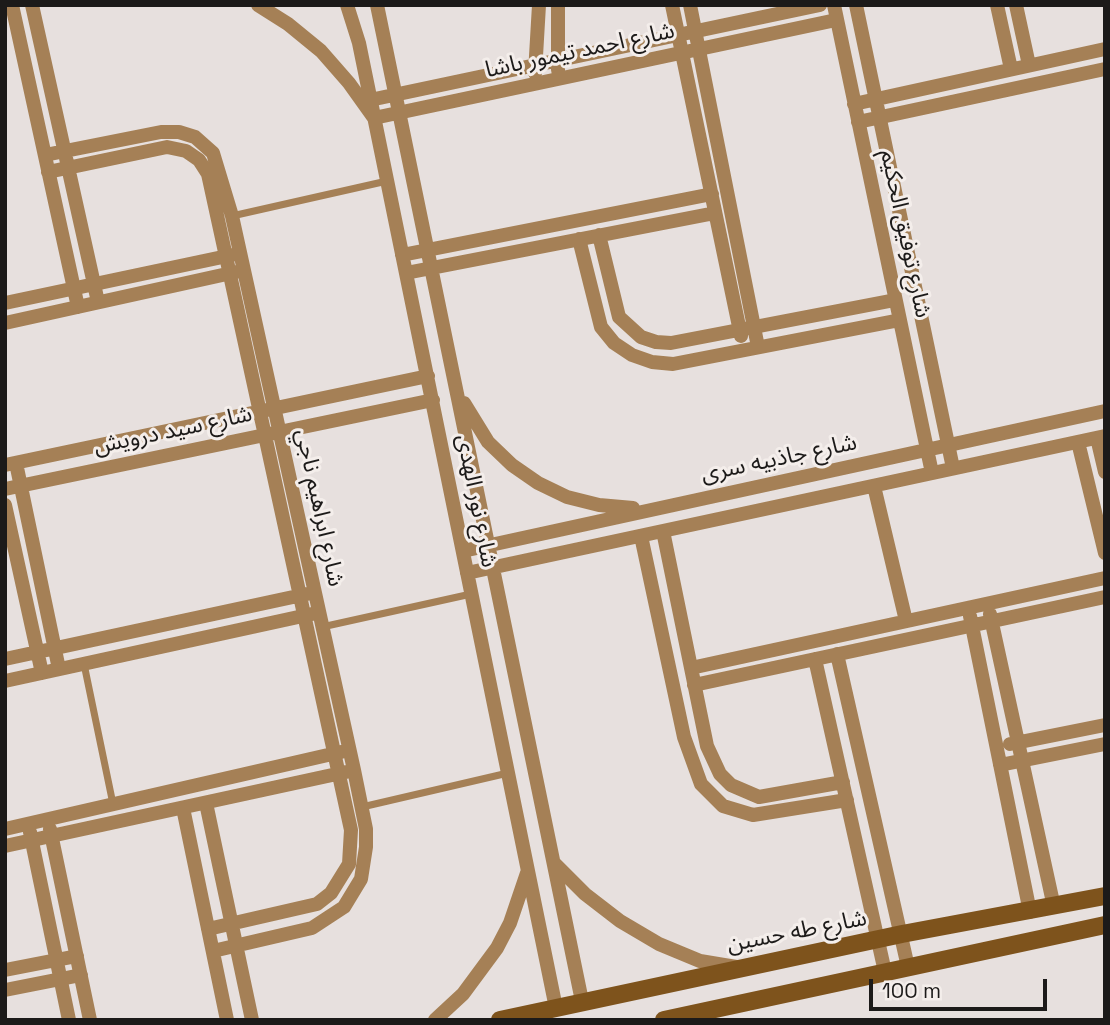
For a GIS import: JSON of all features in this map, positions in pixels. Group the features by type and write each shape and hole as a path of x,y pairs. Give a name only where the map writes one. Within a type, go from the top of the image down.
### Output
{"street":[{"path":"5,6 11,5 78,307"},
{"path":"32,5 98,302"},
{"path":"258,5 288,24 321,51 349,83 373,118"},
{"name":"شارع نور الهدى","path":"347,5 359,43 407,273 556,1008"},
{"name":"شارع نور الهدى","path":"377,5 582,1001"},
{"path":"537,83 533,66 539,5"},
{"path":"558,5 555,61 560,78"},
{"path":"672,5 715,213 747,328 758,347"},
{"path":"691,5 747,328 743,350"},
{"name":"شارع احمد تيمور باشا","path":"370,100 820,5"},
{"name":"شارع توفيق الحكيم","path":"856,5 954,468"},
{"path":"997,5 1011,69"},
{"path":"1016,5 1029,65"},
{"name":"شارع احمد تيمور باشا","path":"373,118 682,53 835,13"},
{"name":"شارع توفيق الحكيم","path":"835,13 932,473"},
{"path":"855,104 1105,49"},
{"path":"858,122 1105,69"},
{"path":"44,155 161,132 179,132 195,136 186,151 167,147 48,172"},
{"name":"شارع ابراهيم ناجي","path":"195,136 213,153 218,164 232,216 233,255"},
{"name":"شارع ابراهيم ناجي","path":"186,151 199,160 208,174 233,255 267,410 265,435 339,774 352,848 341,880 317,904 208,929"},
{"path":"402,255 712,194"},
{"path":"407,273 715,213"},
{"path":"565,223 574,240 601,327 614,343 642,359 673,364 900,320"},
{"path":"599,235 620,317 628,328 641,337 671,343 895,300"},
{"path":"5,303 233,255"},
{"path":"5,323 237,272"},
{"path":"614,343 628,328"},
{"name":"شارع سيد درويش","path":"10,464 428,376"},
{"path":"456,387 470,416 488,442 512,465 538,483 567,497 599,505 631,508 663,506"},
{"name":"شارع سيد درويش","path":"5,489 433,400"},
{"name":"شارع ابراهيم ناجي","path":"213,951 312,929 344,907 361,880 365,863 366,830 354,770 280,432 267,410"},
{"name":"شارع جاذبيه سرى","path":"463,551 1105,411"},
{"path":"1101,437 1105,472"},
{"name":"شارع جاذبيه سرى","path":"467,573 1101,437"},
{"path":"1078,442 1105,553"},
{"path":"10,464 20,486 59,669"},
{"path":"793,479 798,502"},
{"path":"874,485 906,621"},
{"path":"5,505 42,673"},
{"path":"663,531 707,746 720,774 731,785 759,797 843,782"},
{"path":"641,536 684,737 701,784 723,806 753,815 847,800"},
{"path":"691,668 1105,578"},
{"path":"5,659 315,592"},
{"path":"694,685 1105,597"},
{"path":"988,603 1054,907"},
{"path":"968,608 1030,912"},
{"path":"5,681 304,616 321,620"},
{"path":"837,654 908,968"},
{"path":"815,659 885,972"},
{"path":"997,747 1105,724"},
{"path":"1000,765 1105,744"},
{"path":"5,829 349,751"},
{"path":"5,846 354,770"},
{"path":"701,784 720,774"},
{"path":"206,803 252,1020"},
{"path":"183,808 227,1020"},
{"path":"47,819 90,1020"},
{"path":"28,823 69,1020"},
{"path":"554,862 585,894 621,922 649,938 700,961 741,968"},
{"path":"435,1020 463,993 497,948 510,923 528,869"},
{"name":"شارع طه حسين","path":"500,1020 902,934 1105,896"},
{"path":"664,1020 1105,925"},
{"path":"5,970 77,956"},
{"path":"5,990 81,975"}],"lane":[{"path":"232,216 387,181"},
{"path":"321,620 472,594"},
{"path":"84,664 113,804"},
{"path":"362,807 508,773"}]}
